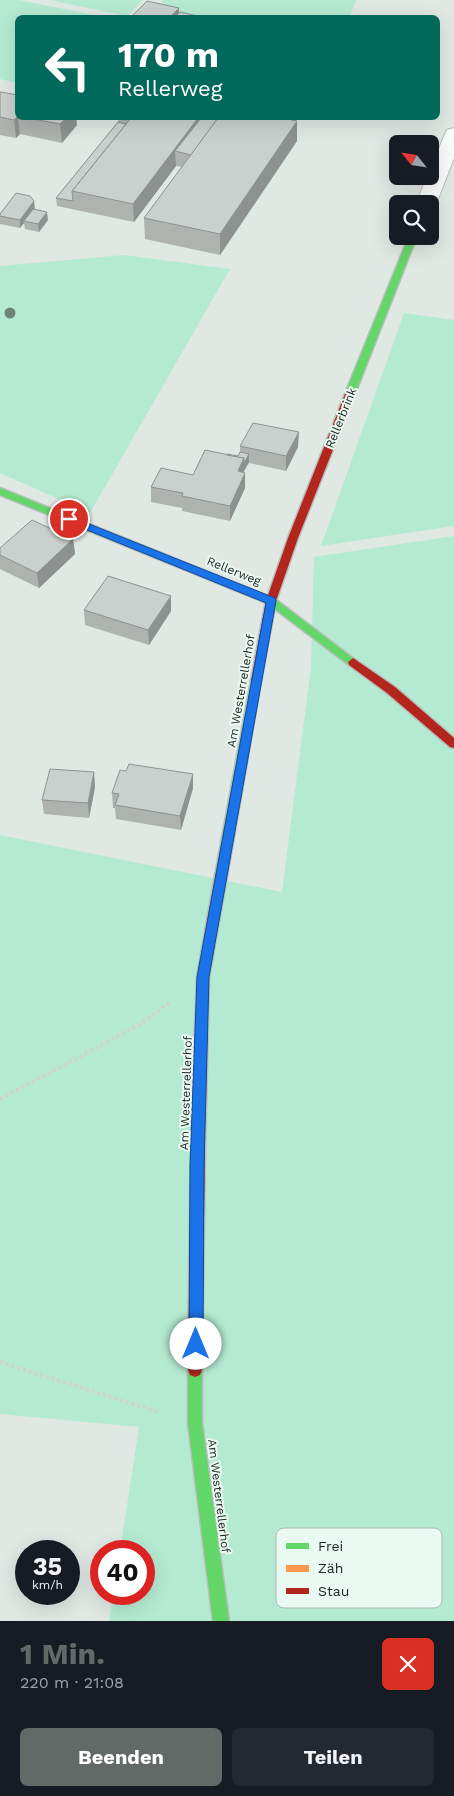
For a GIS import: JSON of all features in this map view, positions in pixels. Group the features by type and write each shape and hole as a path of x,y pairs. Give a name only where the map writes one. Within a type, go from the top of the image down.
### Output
{"street":[{"path":"430,195 454,134"},
{"name":"Rellerbrink","path":"271,601 292,538 409,245"},
{"name":"Rellerweg","path":"0,491 271,601 391,690 454,744"},
{"name":"Am Westerrellerhof","path":"221,1621 195,1423 197,1166 203,977 271,601"}],"path":[{"path":"0,1099 140,1025 203,977"},
{"path":"0,1362 195,1423"}],"green space":[{"path":"0,0 19,0 94,15 15,15 15,83 0,79"},
{"path":"49,0 143,0 128,15"},
{"path":"164,0 357,0 350,15 151,14"},
{"path":"124,255 230,269 90,513 0,473 0,266"},
{"path":"404,313 454,320 454,526 321,546"},
{"path":"454,536 454,1621 109,1621 111,1605 155,1605 155,1540 122,1540 139,1427 0,1414 0,835 282,892 311,667 314,557"}],"building":[{"path":"147,1 179,8 172,15 133,15"},
{"path":"180,12 193,15 177,15"},
{"path":"0,92 15,94 15,119 0,117"},
{"path":"39,120 64,120 60,124"},
{"path":"129,120 196,120 133,204 72,191"},
{"path":"199,120 217,120 191,155 175,151"},
{"path":"217,120 297,121 220,234 144,218"},
{"path":"118,122 126,124 72,191 73,201 56,198"},
{"path":"16,193 30,196 34,201 20,220 0,216 0,214"},
{"path":"33,209 47,212 38,224 24,221"},
{"path":"253,423 299,432 286,456 240,446"},
{"path":"205,450 244,458 238,471 245,473 230,506 182,496 183,493 151,487 161,468 193,475"},
{"path":"240,452 249,454 244,463 244,458 227,455 238,456"},
{"path":"32,520 73,539 37,573 0,555 0,548"},
{"path":"108,576 171,596 148,630 84,610"},
{"path":"129,764 193,774 180,816 115,805 119,794 112,793 120,770 126,771"},
{"path":"50,769 94,772 88,803 42,800"}],"traffic: fast":[{"path":"350,394 409,245"},
{"path":"0,491 271,601 353,662"},
{"path":"221,876 256,681"},
{"path":"195,1370 195,1423 221,1621"}],"traffic: slow":[{"path":"198,1144 203,977 221,876"}],"traffic: jam":[{"path":"256,681 271,601 293,538 350,394"},
{"path":"353,662 391,690 454,744"},
{"path":"195,1370 198,1144"}],"route":[{"path":"69,519 271,601 203,977 197,1166 196,1344"}]}
